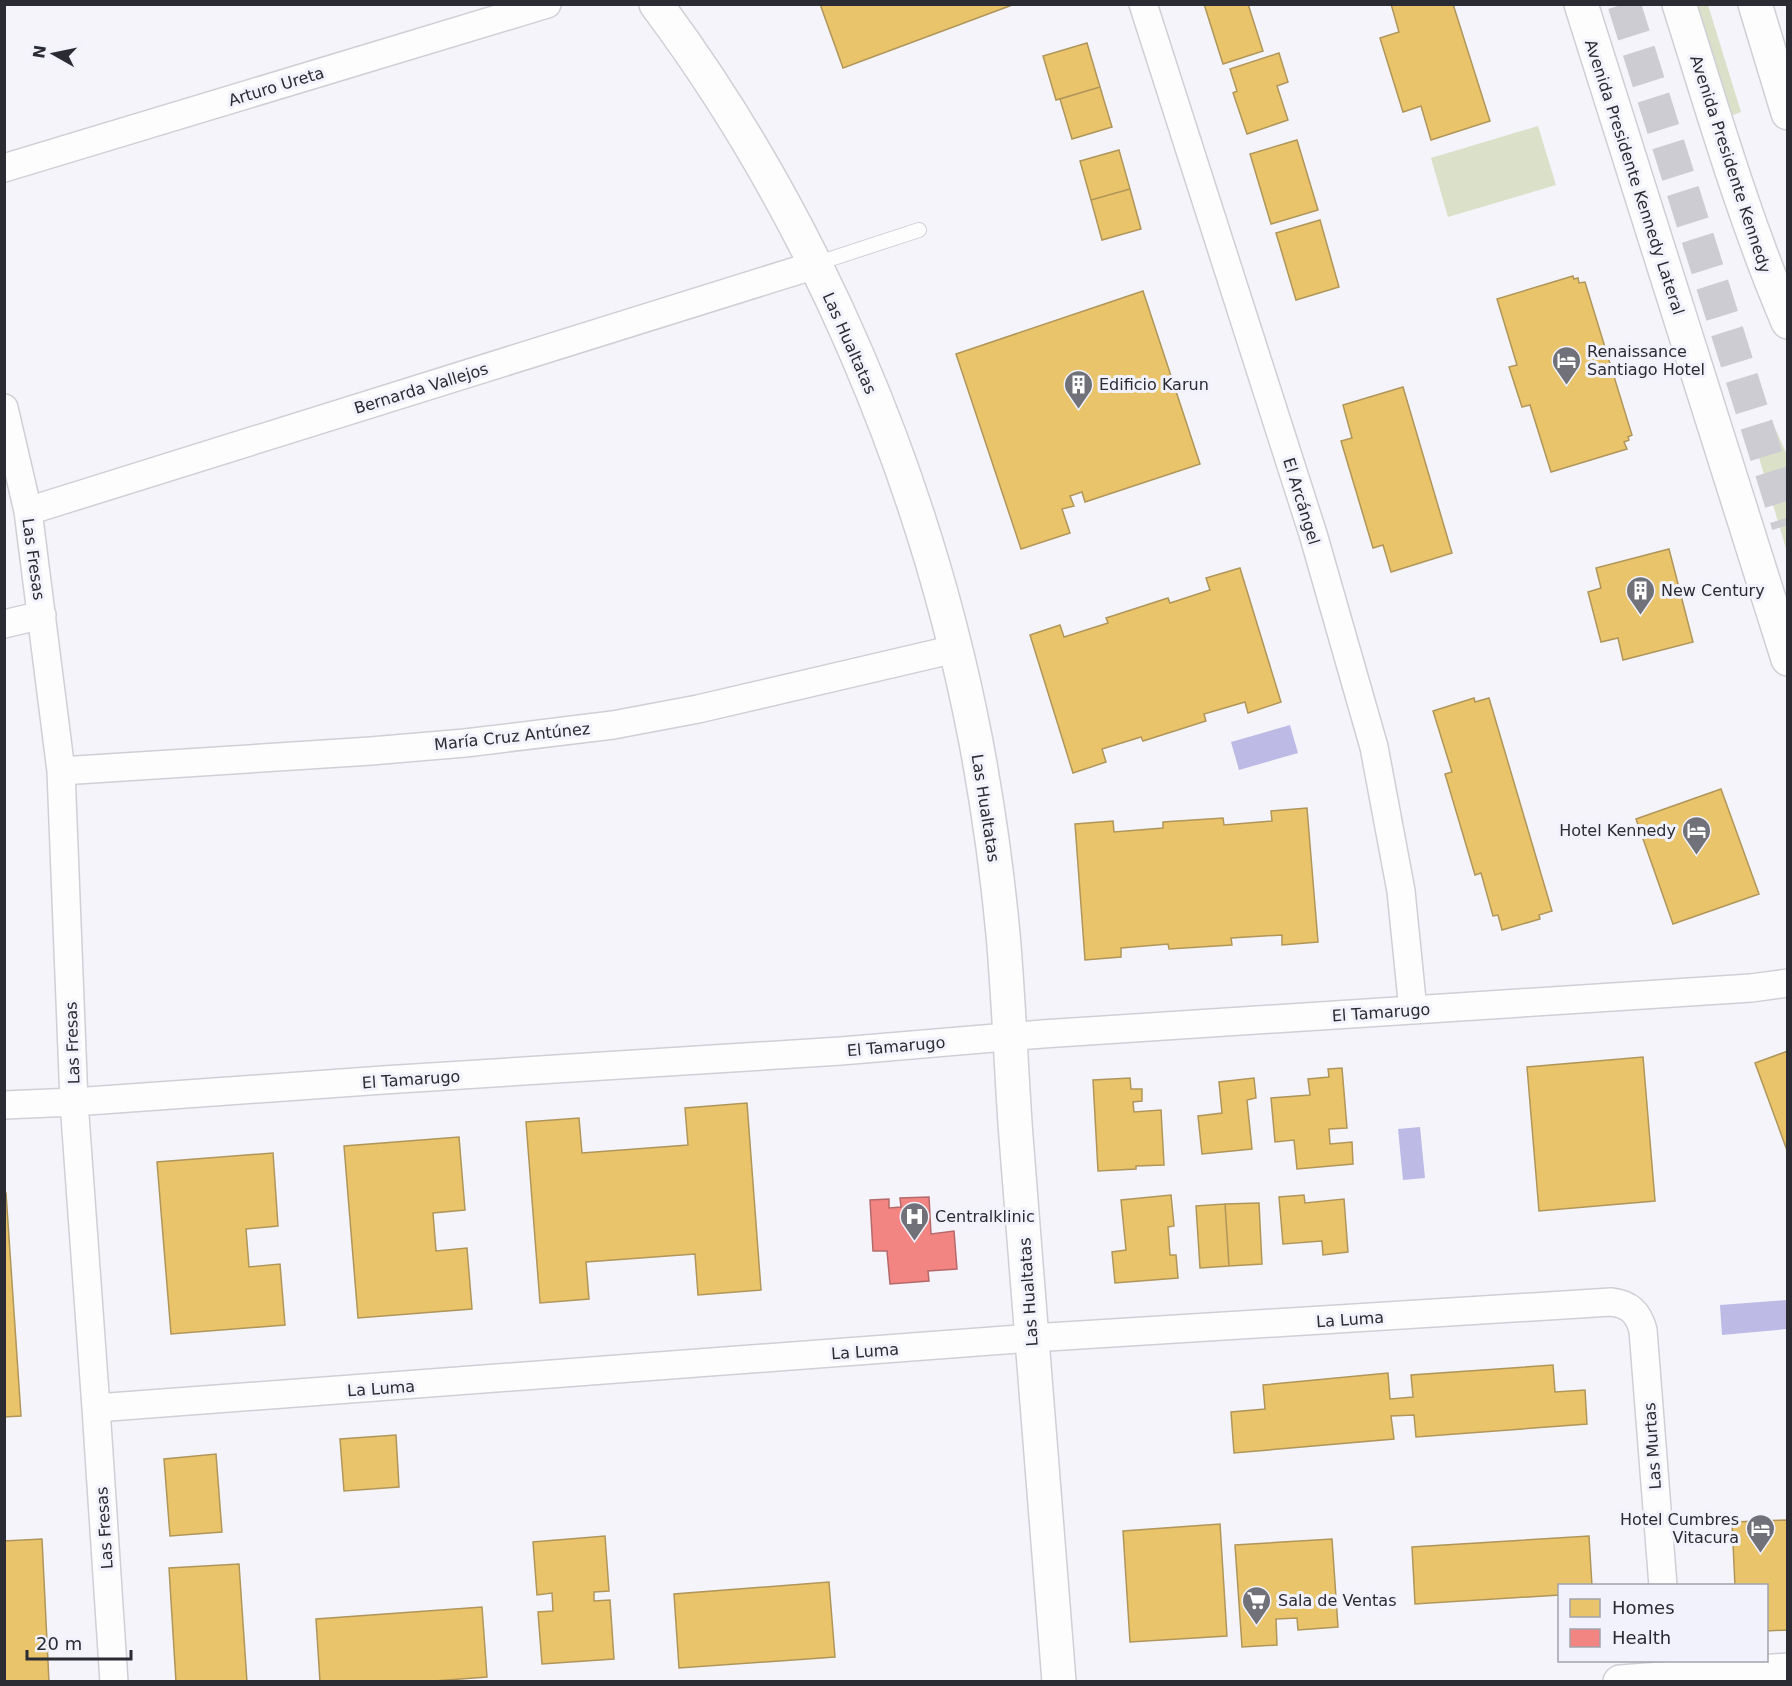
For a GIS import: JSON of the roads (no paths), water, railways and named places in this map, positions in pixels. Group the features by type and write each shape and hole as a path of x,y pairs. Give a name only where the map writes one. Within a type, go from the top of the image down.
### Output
{"main road":[{"name":"Las Hualtatas","path":"656,4 726,104 772,183 815,265 855,352 892,442 915,509 955,649 976,742 992,840 1003,938 1059,1682"},
{"name":"Avenida Presidente Kennedy Lateral","path":"1581,4 1788,659"},
{"name":"Avenida Presidente Kennedy","path":"1679,4 1738,190 1767,274 1788,322"},
{"path":"1755,4 1788,113"},
{"path":"1620,1682 1669,1669 1788,1670"}],"street":[{"name":"Arturo Ureta","path":"4,168 547,4"},
{"name":"El Arcángel","path":"1143,4 1313,534 1374,747 1401,891 1413,1010"},
{"name":"Bernarda Vallejos","path":"28,511 815,265"},
{"name":"Las Fresas","path":"4,408 28,511 61,771 74,1102 114,1682"},
{"path":"4,624 42,615"},
{"name":"María Cruz Antúnez","path":"61,771 359,752 465,743 613,725 698,710 955,649"},
{"name":"El Tamarugo","path":"4,1105 841,1051 1009,1037 1788,983"},
{"name":"La Luma","path":"96,1408 1032,1338 1611,1302 1627,1305 1633,1310"},
{"name":"Las Murtas","path":"1633,1310 1640,1319 1643,1330 1663,1584"}],"lane":[{"path":"815,265 919,230"}],"water":[{"path":"1290,725 1298,753 1239,770 1231,742"},
{"path":"1420,1127 1425,1178 1403,1180 1398,1129"},
{"path":"1787,1300 1787,1329 1722,1335 1720,1305"}],"tunnel":[{"path":"1624,4 1788,525"}],"place":[{"name":"Renaissance Santiago Hotel","path":"1566,386"},
{"name":"Edificio Karun","path":"1078,410"},
{"name":"New Century","path":"1640,616"},
{"name":"Hotel Kennedy","path":"1697,856"},
{"name":"Centralklinic","path":"914,1242"},
{"name":"Hotel Cumbres Vitacura","path":"1760,1554"},
{"name":"Sala de Ventas","path":"1257,1626"}]}
